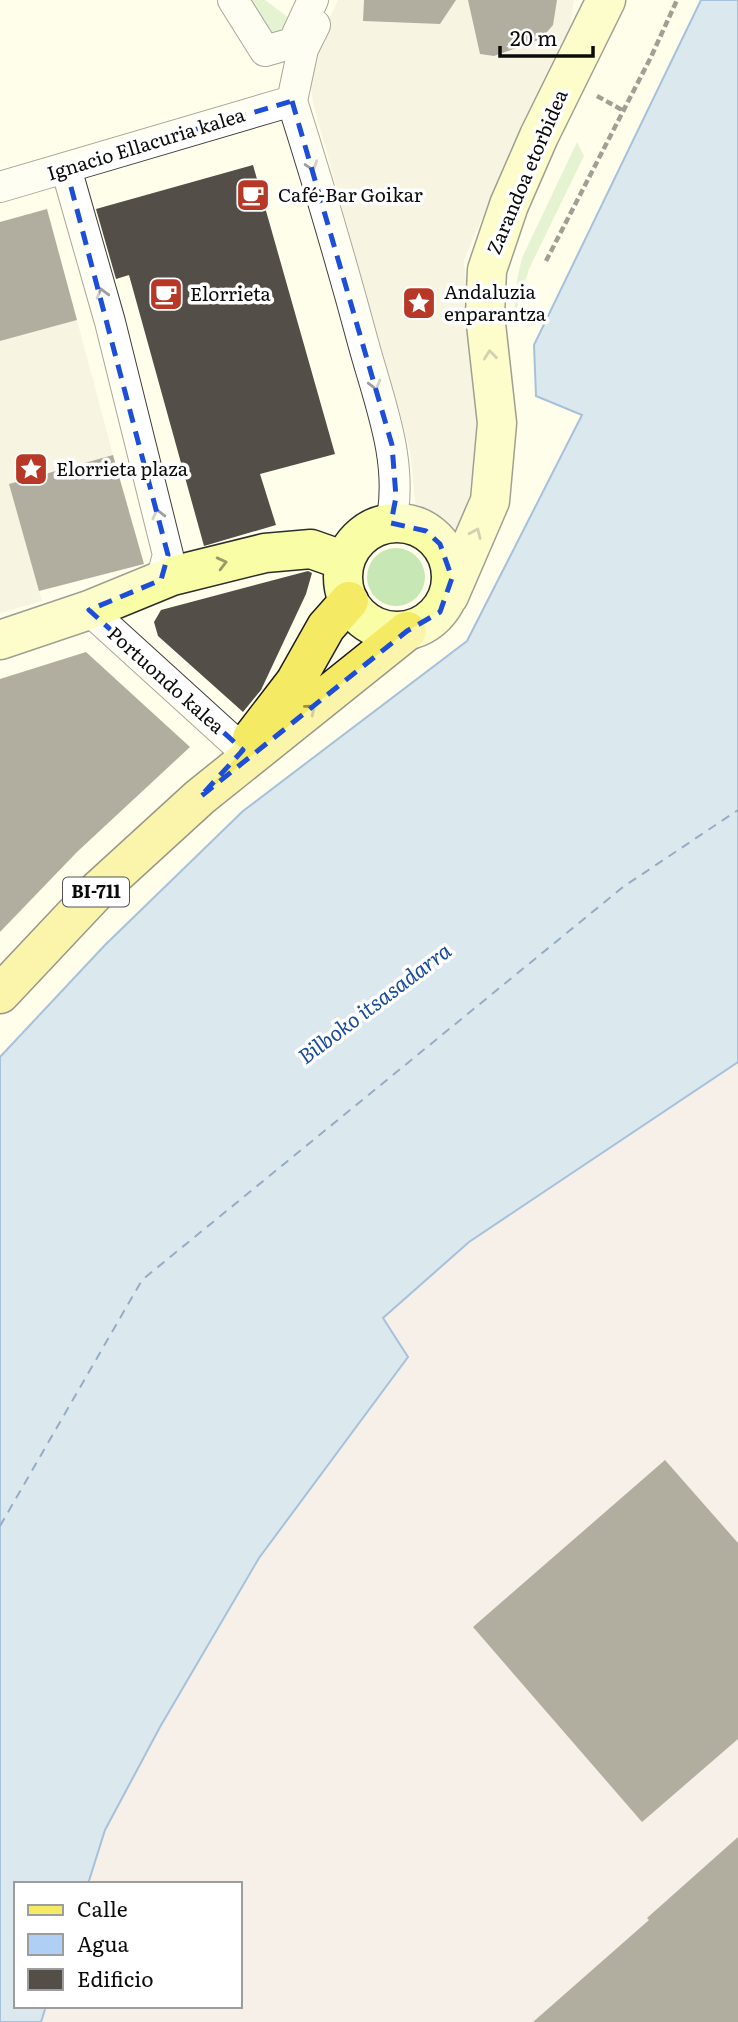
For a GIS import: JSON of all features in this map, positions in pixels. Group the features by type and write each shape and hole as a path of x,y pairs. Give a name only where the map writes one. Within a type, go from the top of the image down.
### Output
{"main road":[{"name":"Zarandoa etorbidea","path":"449,596 490,501 493,479 497,423 485,314 487,270 509,205 539,136 606,0"},
{"path":"391,523 410,524 426,531 440,544 449,560 452,578 449,596 440,612 425,625 407,631 390,632 373,626 359,616 349,601 344,588 345,561 352,547 363,535 376,527 391,523"},
{"path":"0,640 89,610 161,580 265,553 311,549 345,561"},
{"name":"BI-711","path":"200,797 243,750 295,682 326,628 349,601"},
{"name":"BI-711","path":"0,994 96,892 200,797 407,631"}],"street":[{"path":"233,0 265,51 293,43 310,2"},
{"path":"310,2 292,101 334,234 392,445 396,498 391,523"},
{"name":"Ignacio Ellacuria kalea","path":"0,187 292,101"},
{"path":"66,168 110,322 168,555 161,580"},
{"name":"Portuondo kalea","path":"89,610 243,750"}],"path":[{"path":"547,261 677,0"},
{"path":"596,96 624,111"}],"highlighted area":[{"path":"292,101 392,445 396,497 391,523 426,531 440,544 452,578 440,612 407,631 200,797 243,750 89,610 161,580 168,555 66,168"}],"shaded area":[{"name":"Andaluzia enparantza","path":"338,0 574,0 569,33 510,153 464,260 478,425 474,484 456,534 416,510 410,451 313,103 308,65"},
{"name":"Elorrieta plaza","path":"77,320 113,455 9,484 42,601 0,613 0,341"},
{"path":"738,1062 738,2022 41,2022 45,2008 242,2008 242,1882 89,1882 105,1830 160,1727 259,1558 408,1357 382,1319 469,1242"}],"green space":[{"path":"233,0 265,0 289,18 265,51"},
{"path":"577,142 584,156 529,269 513,321 522,258"},
{"path":"396,548 417,556 425,577 417,598 396,606 375,598 367,577 375,556"}],"water":[{"name":"Bilboko itsasadarra","path":"701,0 738,0 738,1062 469,1242 383,1318 408,1357 259,1558 160,1727 105,1830 89,1882 14,1882 14,2008 45,2008 41,2022 0,2022 0,1057 105,945 243,811 467,641 582,415 536,396 534,345"}],"building":[{"path":"364,0 456,0 440,24 363,21"},
{"path":"468,0 557,0 553,25 541,39 494,56 480,54"},
{"path":"253,165 335,454 260,474 276,525 204,546 129,275 116,279 96,209"},
{"path":"47,209 77,320 0,341 0,222"},
{"path":"113,455 144,564 39,591 9,484"},
{"path":"308,571 312,573 306,594 261,690 243,712 158,636 154,622 161,610"},
{"path":"86,652 190,747 77,852 0,932 0,679"},
{"path":"665,1460 738,1543 738,1739 642,1822 473,1627"},
{"path":"738,1837 738,2022 533,2022 649,1920 647,1918"}],"ferry route":[{"path":"0,1526 142,1280 623,887 738,810"}],"place":[{"name":"Café-Bar Goikar","path":"253,195"},
{"name":"Elorrieta","path":"166,294"},
{"name":"Andaluzia enparantza","path":"419,303"},
{"name":"Elorrieta plaza","path":"31,469"}]}
